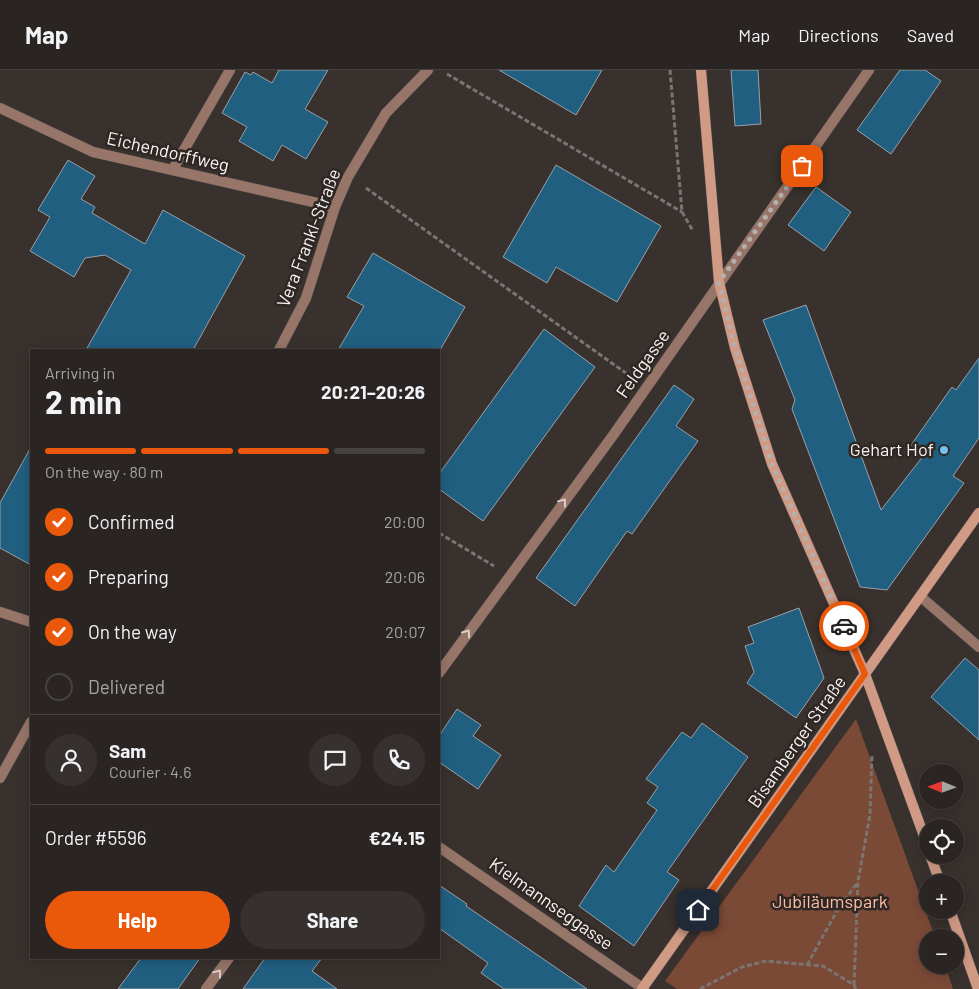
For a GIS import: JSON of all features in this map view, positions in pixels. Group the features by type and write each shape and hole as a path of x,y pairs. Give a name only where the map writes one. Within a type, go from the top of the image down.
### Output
{"main road":[{"path":"701,70 719,282 735,348 772,464 865,674 919,822"},
{"name":"Bisamberger Straße","path":"643,989 979,513"},
{"path":"953,919 978,989"}],"street":[{"path":"173,169 230,70"},
{"name":"Vera Frankl-Straße","path":"280,349 306,298 335,208 348,177 386,113 428,70"},
{"name":"Feldgasse","path":"440,672 614,434 869,70"},
{"name":"Eichendorffweg","path":"0,108 93,152 335,208"},
{"path":"921,597 979,647"},
{"path":"0,612 30,622"},
{"path":"0,778 30,724"},
{"name":"Kielmannseggasse","path":"440,848 643,989"},
{"path":"206,989 229,959"}],"path":[{"path":"440,70 682,212"},
{"path":"670,70 682,212 696,238"},
{"path":"348,177 647,387"},
{"path":"440,534 509,575"},
{"path":"855,987 858,881 870,814 872,754 888,734"},
{"path":"807,965 838,908 858,881"},
{"path":"700,989 742,967 766,962 823,966 855,987"}],"green space":[{"name":"Jubiläumspark","path":"856,719 919,893 919,919 928,919 932,929 919,929 919,974 948,974 953,989 677,989 665,981"}],"building":[{"path":"279,70 328,70 305,109 328,122 306,159 282,145 273,161 239,141 247,127 222,113 245,72 251,75 253,72 272,83"},
{"path":"499,70 602,70 576,115"},
{"path":"731,70 758,70 761,124 735,126"},
{"path":"900,70 925,70 941,81 891,154 857,130"},
{"path":"68,160 95,176 81,199 95,207 92,213 145,244 163,210 245,256 194,349 87,349 131,270 105,255 85,258 74,277 30,251 50,217 38,210"},
{"path":"556,165 661,226 617,302 556,267 547,283 503,257"},
{"path":"816,187 851,212 824,251 788,225"},
{"path":"373,253 465,307 440,350 339,349 364,306 347,297"},
{"name":"Gehart Hof","path":"806,305 881,510 924,455 911,445 952,387 956,390 979,358 979,438 953,476 964,483 887,590 860,587 792,409 795,400 763,320"},
{"path":"544,329 595,367 483,521 440,490 440,473"},
{"path":"674,385 694,399 676,426 698,441 632,534 627,531 575,606 536,578"},
{"path":"30,449 30,564 0,548 0,503"},
{"path":"799,608 824,678 796,718 747,683 754,672 745,646 754,643 748,627"},
{"path":"965,658 979,670 979,740 931,697"},
{"path":"457,709 481,725 473,736 501,755 478,789 440,763 440,734"},
{"path":"702,723 748,757 667,872 679,880 634,946 579,906 606,865 614,872 657,810 647,803 658,787 646,779 682,732 691,738"},
{"path":"440,886 467,904 466,906 587,989 504,989 481,973 488,963 440,929"},
{"path":"140,959 199,959 178,989 118,989"},
{"path":"264,959 321,959 312,971 337,989 243,989"}],"way so far":[{"path":"802,166 719,282 735,348 772,464 844,626"}],"place":[{"name":"Gehart Hof","path":"944,450"}],"route":[{"path":"698,910 865,674 844,626"}]}
